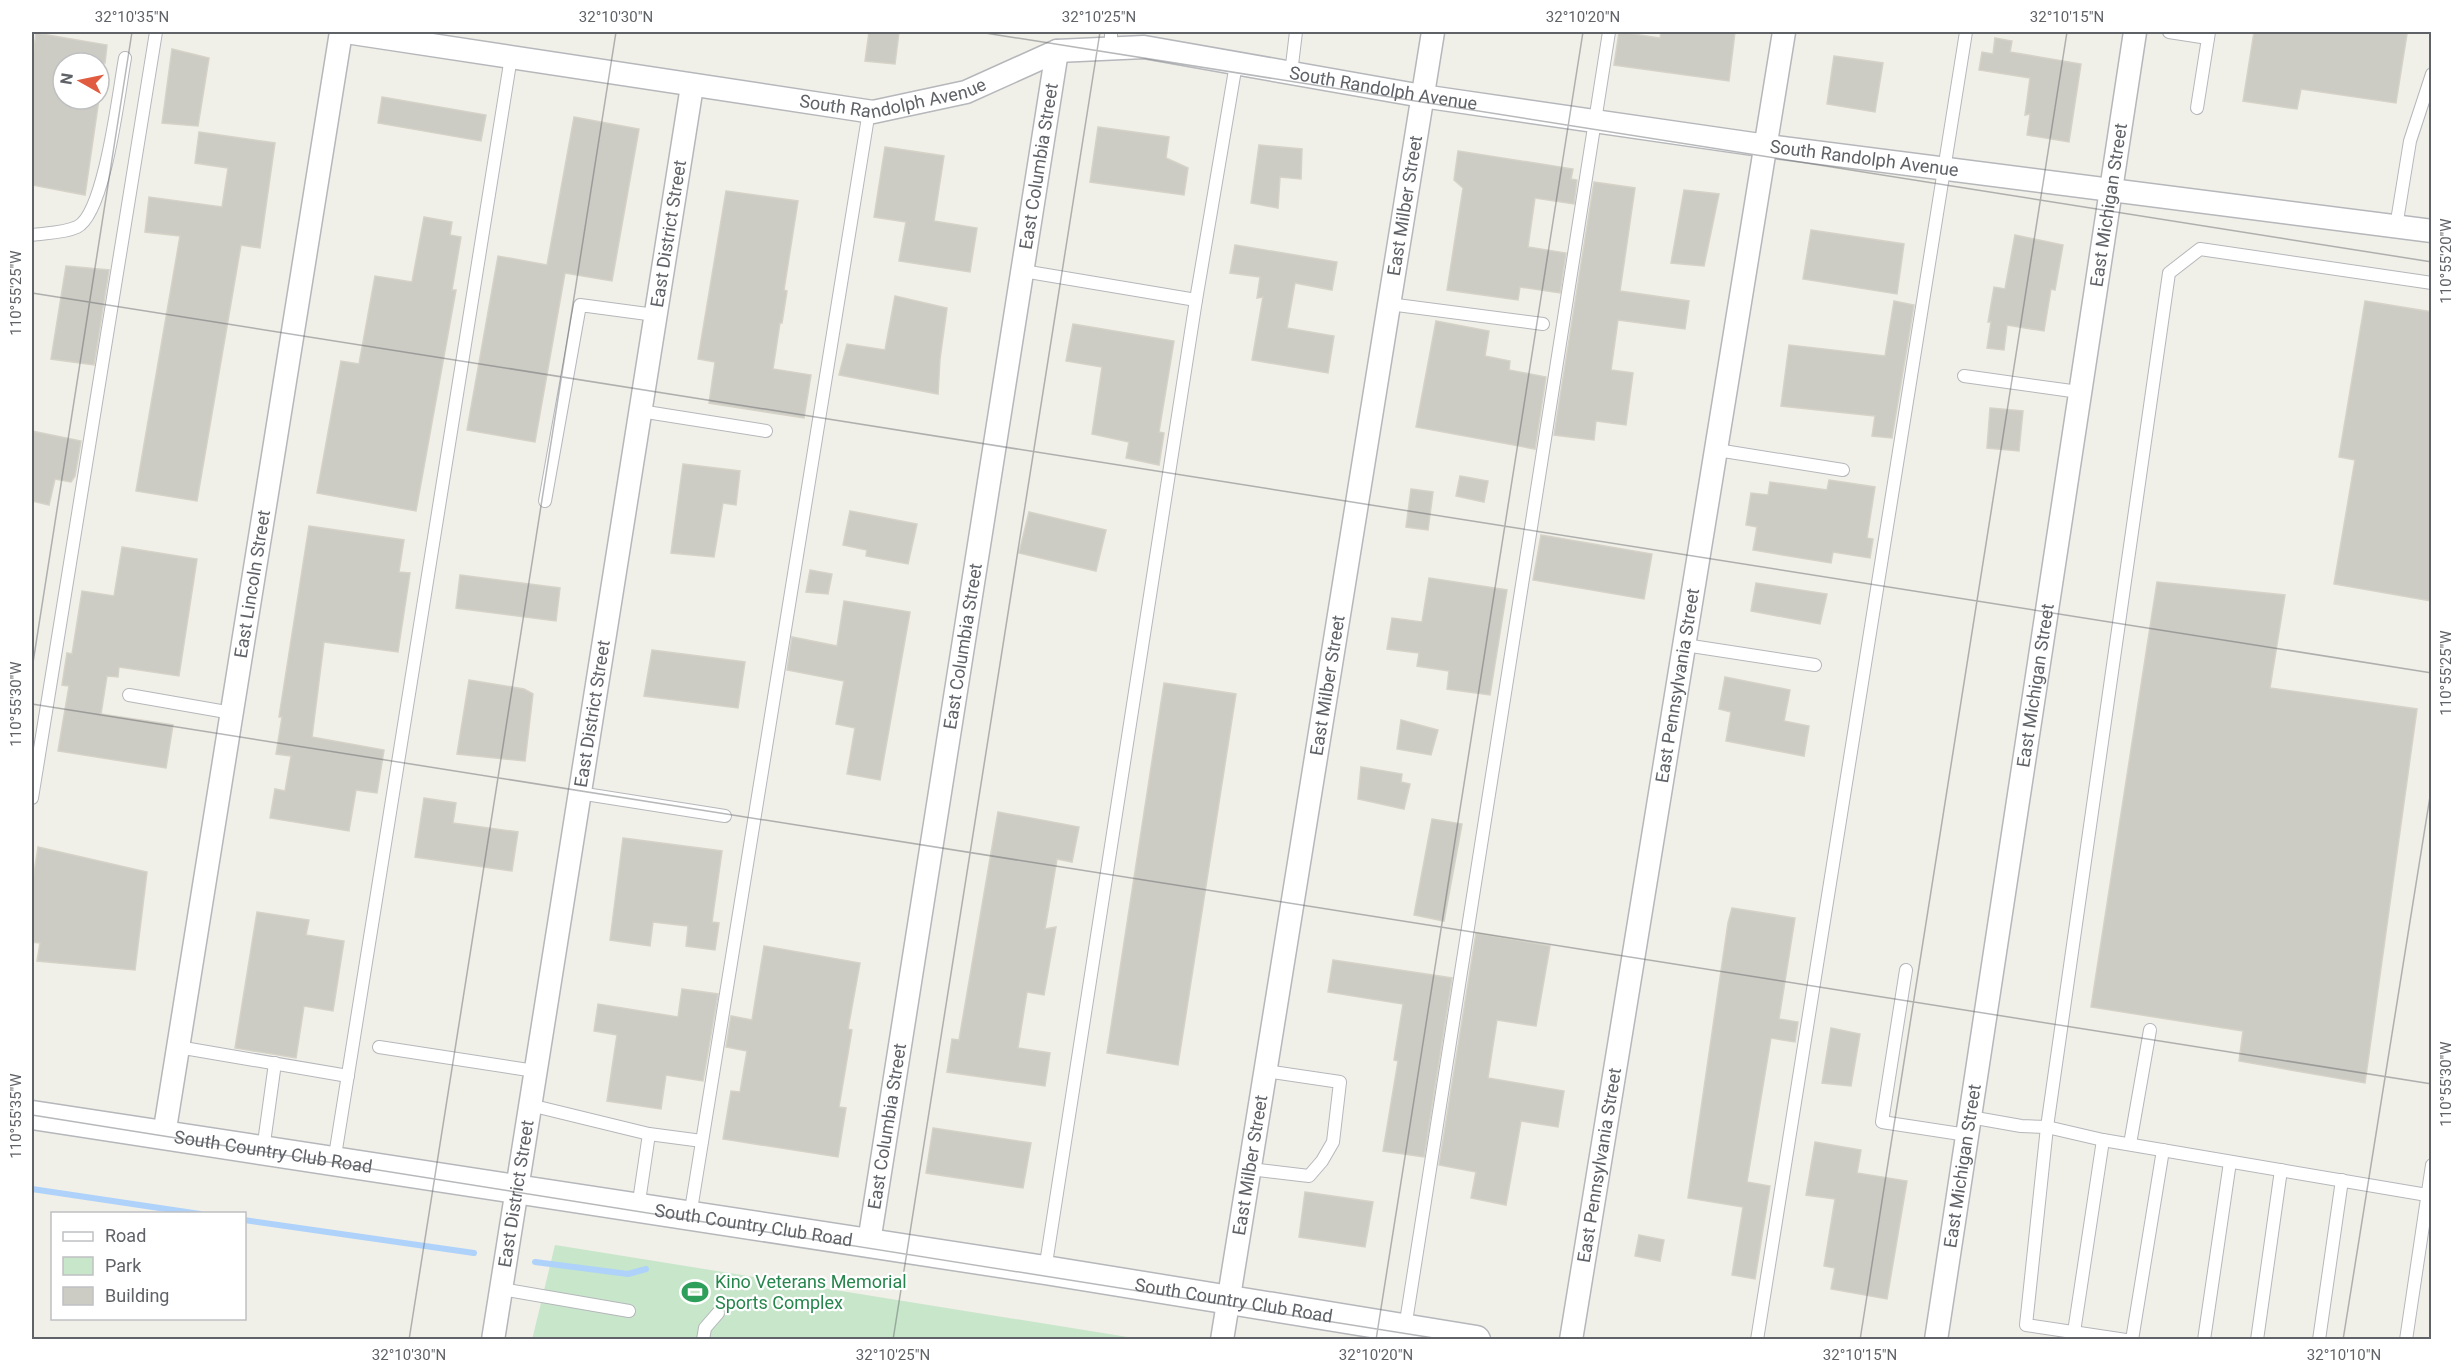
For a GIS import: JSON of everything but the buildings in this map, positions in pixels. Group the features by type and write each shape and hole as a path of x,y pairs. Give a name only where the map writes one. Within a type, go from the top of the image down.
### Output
{"street":[{"name":"South Randolph Avenue","path":"344,32 869,111 966,92 1057,51 1111,40 1144,48 1422,96 1594,121 1767,146 2432,231"},
{"name":"East Lincoln Street","path":"164,1135 344,32"},
{"name":"East Milber Street","path":"1222,1340 1433,32"},
{"name":"East Pennsylvania Street","path":"1570,1340 1784,32"},
{"name":"East Michigan Street","path":"1936,1340 2135,32"},
{"name":"East Columbia Street","path":"869,1242 1057,51"},
{"name":"East District Street","path":"493,1340 692,86"},
{"name":"South Country Club Road","path":"32,1115 869,1242 1476,1340"}],"lane":[{"path":"32,798 156,32"},
{"path":"1291,73 1296,32"},
{"path":"1404,1329 1609,32"},
{"path":"1757,1340 1966,32"},
{"path":"2169,32 2208,35 2197,108"},
{"path":"334,1162 511,57"},
{"path":"32,235 77,227 88,216 103,182 125,58"},
{"path":"1045,1270 1196,300 1236,64"},
{"path":"2396,227 2409,141 2432,74"},
{"path":"690,1216 869,111"},
{"path":"2126,1340 2026,1325 2047,1127 2169,273 2200,249 2432,284"},
{"path":"1023,271 1196,300"},
{"path":"1389,304 1543,324"},
{"path":"545,501 580,305 656,315"},
{"path":"1964,376 2079,392"},
{"path":"640,411 766,431"},
{"path":"1717,450 1843,470"},
{"path":"1685,645 1815,665"},
{"path":"129,695 232,713"},
{"path":"579,793 725,816"},
{"path":"1906,970 1882,1122 2047,1127 2103,1140 2427,1195"},
{"path":"2130,1144 2150,1030"},
{"path":"178,1047 348,1076"},
{"path":"379,1047 535,1071"},
{"path":"263,1150 275,1064"},
{"path":"1250,1169 1309,1176 1322,1161 1333,1142 1340,1082 1266,1071"},
{"path":"530,1105 649,1134 702,1141"},
{"path":"638,1208 649,1134"},
{"path":"2074,1332 2103,1140"},
{"path":"2132,1340 2163,1150"},
{"path":"2204,1340 2230,1162"},
{"path":"2406,1340 2432,1165"},
{"path":"2257,1340 2281,1170"},
{"path":"2319,1340 2342,1180"},
{"path":"501,1289 629,1311"},
{"path":"703,1340 705,1328 718,1313"}],"green space":[{"name":"Kino Veterans Memorial Sports Complex","path":"555,1245 1140,1339 532,1340"}],"waterway":[{"path":"32,1189 187,1212"},
{"path":"246,1220 474,1253"},
{"path":"535,1262 628,1274 646,1269"}],"place":[{"name":"Kino Veterans Memorial Sports Complex","path":"695,1292"}]}
